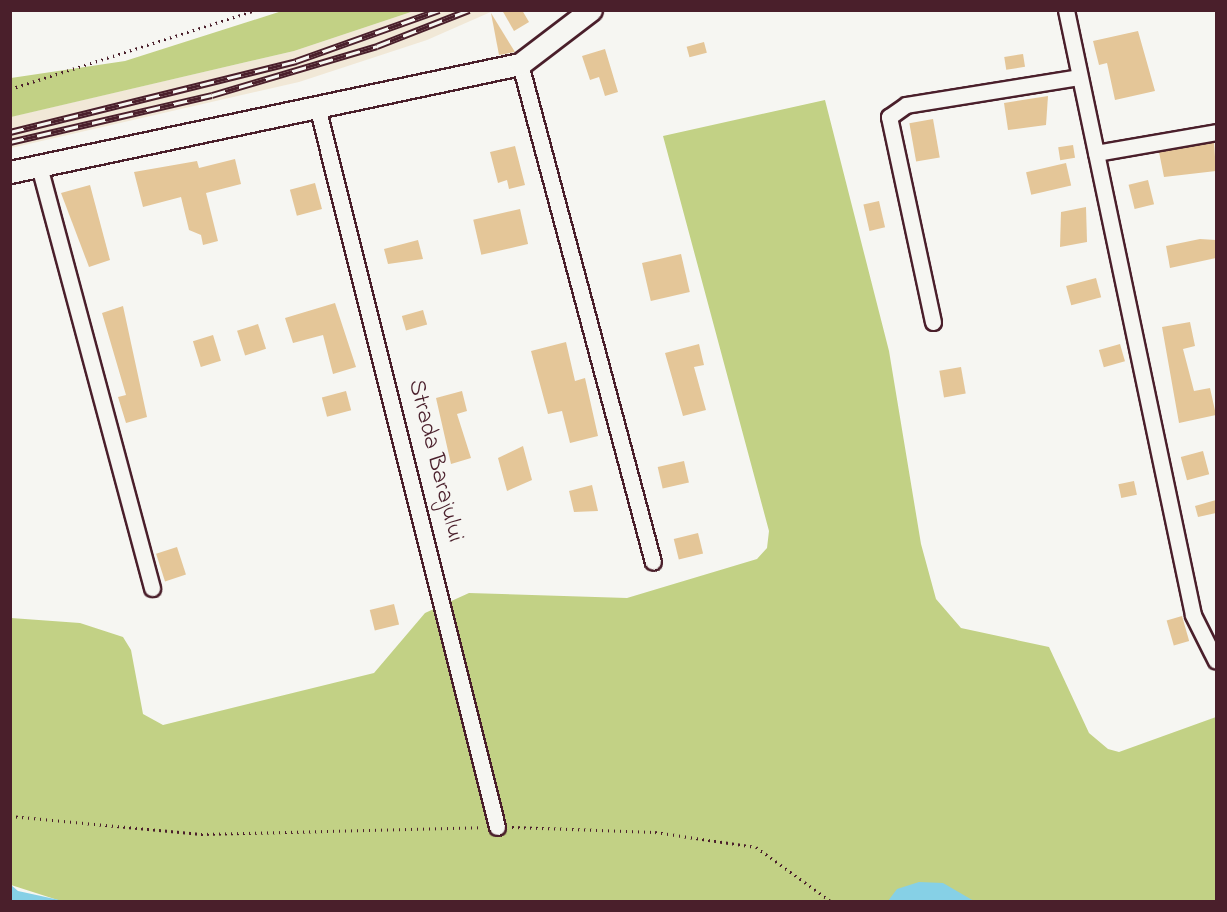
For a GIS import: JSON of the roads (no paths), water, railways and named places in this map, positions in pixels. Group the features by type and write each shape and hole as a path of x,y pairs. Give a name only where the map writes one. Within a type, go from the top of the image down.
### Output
{"street":[{"path":"10,172 318,110 520,64 591,10"},
{"path":"1066,10 1193,615 1216,661"},
{"path":"520,64 653,562"},
{"path":"933,322 889,117 906,105 1079,77"},
{"name":"Strada Barajului","path":"318,110 497,827"},
{"path":"1096,153 1216,132"},
{"path":"39,166 152,588"}],"water":[{"path":"919,882 943,883 974,901 888,901 897,889"},
{"path":"11,885 18,891 64,901 11,901"}],"railway":[{"path":"10,132 296,61 439,10"},
{"path":"10,142 212,95 377,46 469,10"}]}
